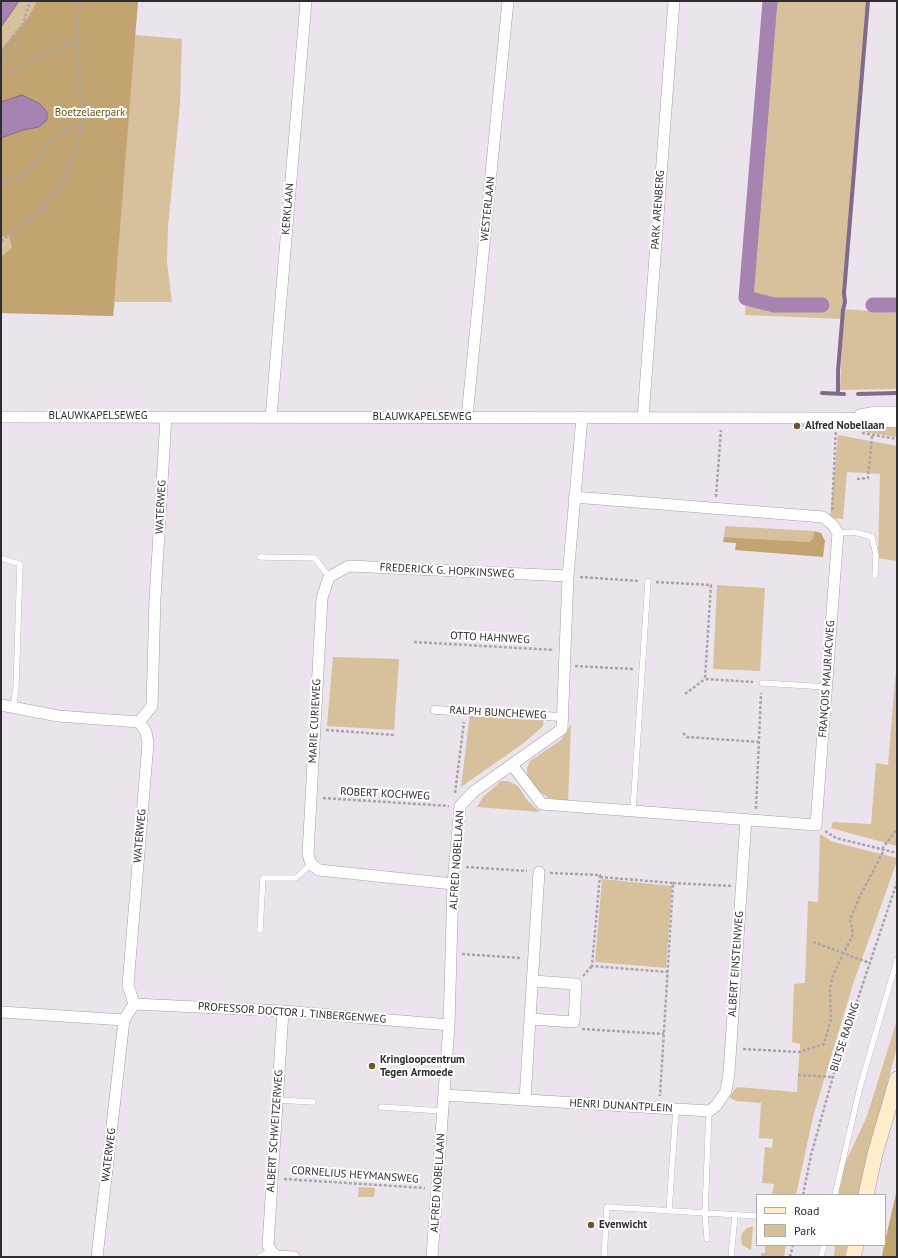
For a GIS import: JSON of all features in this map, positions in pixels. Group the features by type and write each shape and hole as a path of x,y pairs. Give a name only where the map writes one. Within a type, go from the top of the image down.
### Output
{"main road":[{"path":"866,1194 875,1154 897,1079"},
{"path":"853,1257 856,1246"}],"street":[{"name":"KERKLAAN","path":"271,418 306,1"},
{"name":"WESTERLAAN","path":"467,417 508,1"},
{"name":"PARK ARENBERG","path":"643,418 674,1"},
{"name":"BLAUWKAPELSEWEG","path":"844,418 876,412 897,412"},
{"name":"BLAUWKAPELSEWEG","path":"1,416 271,418 844,418 897,422"},
{"name":"WATERWEG","path":"97,1257 124,1020 134,1004 128,985 148,743 146,732 139,722 152,706 155,599 166,417"},
{"name":"ALFRED NOBELLAAN","path":"432,1257 449,1025 457,806 473,792 562,729 568,576 582,417"},
{"path":"574,497 823,517 838,533"},
{"name":"FRANÇOIS MAURIACWEG","path":"816,825 828,687 838,533"},
{"name":"FREDERICK G. HOPKINSWEG","path":"328,577 349,566 568,576"},
{"name":"MARIE CURIEWEG","path":"311,864 308,854 310,797 322,598 328,577"},
{"path":"1,705 58,716 139,722"},
{"name":"RALPH BUNCHEWEG","path":"435,710 562,717"},
{"path":"512,765 542,804 816,825"},
{"name":"ALBERT EINSTEINWEG","path":"712,1109 726,1090 742,887 751,820"},
{"path":"311,864 319,870 454,884"},
{"path":"525,1100 539,872"},
{"path":"530,1019 574,1022 576,984 533,981"},
{"name":"PROFESSOR DOCTOR J. TINBERGENWEG","path":"134,1004 283,1010 449,1025"},
{"name":"ALBERT SCHWEITZERWEG","path":"271,1251 268,1245 283,1010"},
{"path":"1,1012 124,1020"},
{"name":"HENRI DUNANTPLEIN","path":"444,1095 676,1109 712,1109"},
{"path":"271,1251 276,1256 294,1257"}],"lane":[{"path":"838,533 855,532 872,538 876,555 875,576"},
{"path":"260,557 315,558 328,577"},
{"path":"1,558 20,564 16,688 12,708"},
{"path":"633,810 648,581"},
{"path":"762,683 828,687"},
{"path":"260,930 263,878 296,878 311,864"},
{"path":"835,1194 860,1087 897,960"},
{"path":"277,1100 313,1102"},
{"path":"381,1107 443,1111"},
{"path":"668,1211 676,1109"},
{"path":"707,1239 705,1213 712,1109"},
{"path":"604,1257 607,1207 756,1216"},
{"path":"731,1257 735,1215"},
{"path":"822,1257 824,1246"},
{"path":"259,1257 271,1251"}],"path":[{"path":"1,65 12,37 24,24 30,1"},
{"path":"1,241 38,213 64,180 73,157 82,126 77,39 80,1"},
{"path":"1,75 77,39"},
{"path":"1,182 22,174 39,160 45,145 69,128 74,126 82,126"},
{"path":"715,508 721,428"},
{"path":"831,524 836,428"},
{"path":"857,479 868,478 872,436"},
{"path":"705,679 710,585"},
{"name":"OTTO HAHNWEG","path":"414,642 565,651"},
{"path":"564,665 643,670"},
{"path":"685,694 705,679 762,683 759,742 751,820"},
{"path":"457,806 465,712"},
{"path":"314,730 394,735"},
{"path":"683,733 687,737 759,742"},
{"name":"ROBERT KOCHWEG","path":"310,797 457,806"},
{"path":"816,825 836,838 897,853"},
{"path":"730,1048 800,1052 824,1044 831,1019 830,989 833,975 853,934 850,920 858,898 883,850 897,829"},
{"path":"667,972 592,966 600,876 742,887"},
{"path":"659,1108 673,882"},
{"name":"BILTSE RADING","path":"803,1194 811,1155 833,1077 897,882"},
{"path":"813,942 870,963"},
{"path":"451,953 534,959"},
{"path":"574,1022 580,1029 664,1034"},
{"path":"798,1075 833,1077"},
{"name":"CORNELIUS HEYMANSWEG","path":"272,1178 437,1189"},
{"path":"790,1257 793,1246"}],"green space":[{"name":"Boetzelaerpark","path":"1,1 138,1 135,35 182,39 180,104 168,227 167,261 172,302 115,302 113,316 1,313"},
{"name":"Boetzelaerpark","path":"37,1 138,1 113,316 1,313 1,257 12,248 9,235 1,237 1,138 23,130 39,127 10,98 1,102 1,50 28,18"},
{"path":"767,1 867,1 844,309 897,313 897,389 840,390 843,319 745,315"},
{"path":"802,424 883,424 897,426 897,437 845,427 801,427"},
{"path":"838,435 897,446 897,561 878,558 880,474 847,472 843,519 830,518"},
{"path":"725,526 814,531 813,538 809,542 724,537"},
{"path":"814,531 821,533 825,541 823,557 735,550 736,543 723,542 724,537 809,542 813,538"},
{"path":"717,585 765,588 760,671 713,669"},
{"path":"333,657 399,659 394,730 327,726"},
{"path":"897,657 897,846 831,828 833,822 871,824 876,763 888,765"},
{"path":"470,714 544,719 543,726 525,742 461,787"},
{"path":"571,724 568,803 549,798 540,792 527,777 527,768 530,761 561,740"},
{"path":"501,781 508,781 518,786 527,800 540,812 477,807 483,797"},
{"path":"820,834 833,842 897,858 854,981 814,1113 796,1194 772,1194 774,1184 762,1183 765,1147 772,1148 773,1139 759,1138 761,1103 736,1101 729,1097 737,1087 797,1092 800,1044 792,1042 794,984 805,983 808,901 818,902"},
{"path":"602,879 672,886 666,968 595,962"},
{"path":"897,1020 897,1047 858,1194 839,1194 839,1176 867,1116"},
{"path":"359,1187 375,1188 374,1197 358,1197"},
{"path":"897,1189 897,1257 882,1257 884,1246 886,1246 886,1237"},
{"path":"753,1226 751,1250 742,1245 741,1239 742,1233 747,1228"},
{"path":"765,1246 786,1246 784,1257 761,1257 761,1253 765,1253"},
{"path":"835,1246 847,1246 845,1257 834,1257"}],"shaded area":[{"path":"1,1 19,1 1,27"},
{"path":"22,95 40,104 47,112 47,120 39,127 23,130 1,138 1,102"}],"waterway":[{"path":"770,1 746,298 774,305 822,305"},
{"path":"838,393 838,371 845,302 844,293 868,1"},
{"path":"873,305 897,305"},
{"path":"822,393 844,394"},
{"path":"858,394 897,393"}],"place":[{"name":"Alfred Nobellaan","path":"797,426"},
{"name":"Kringloopcentrum Tegen Armoede","path":"372,1066"},
{"name":"Evenwicht","path":"591,1225"}]}
